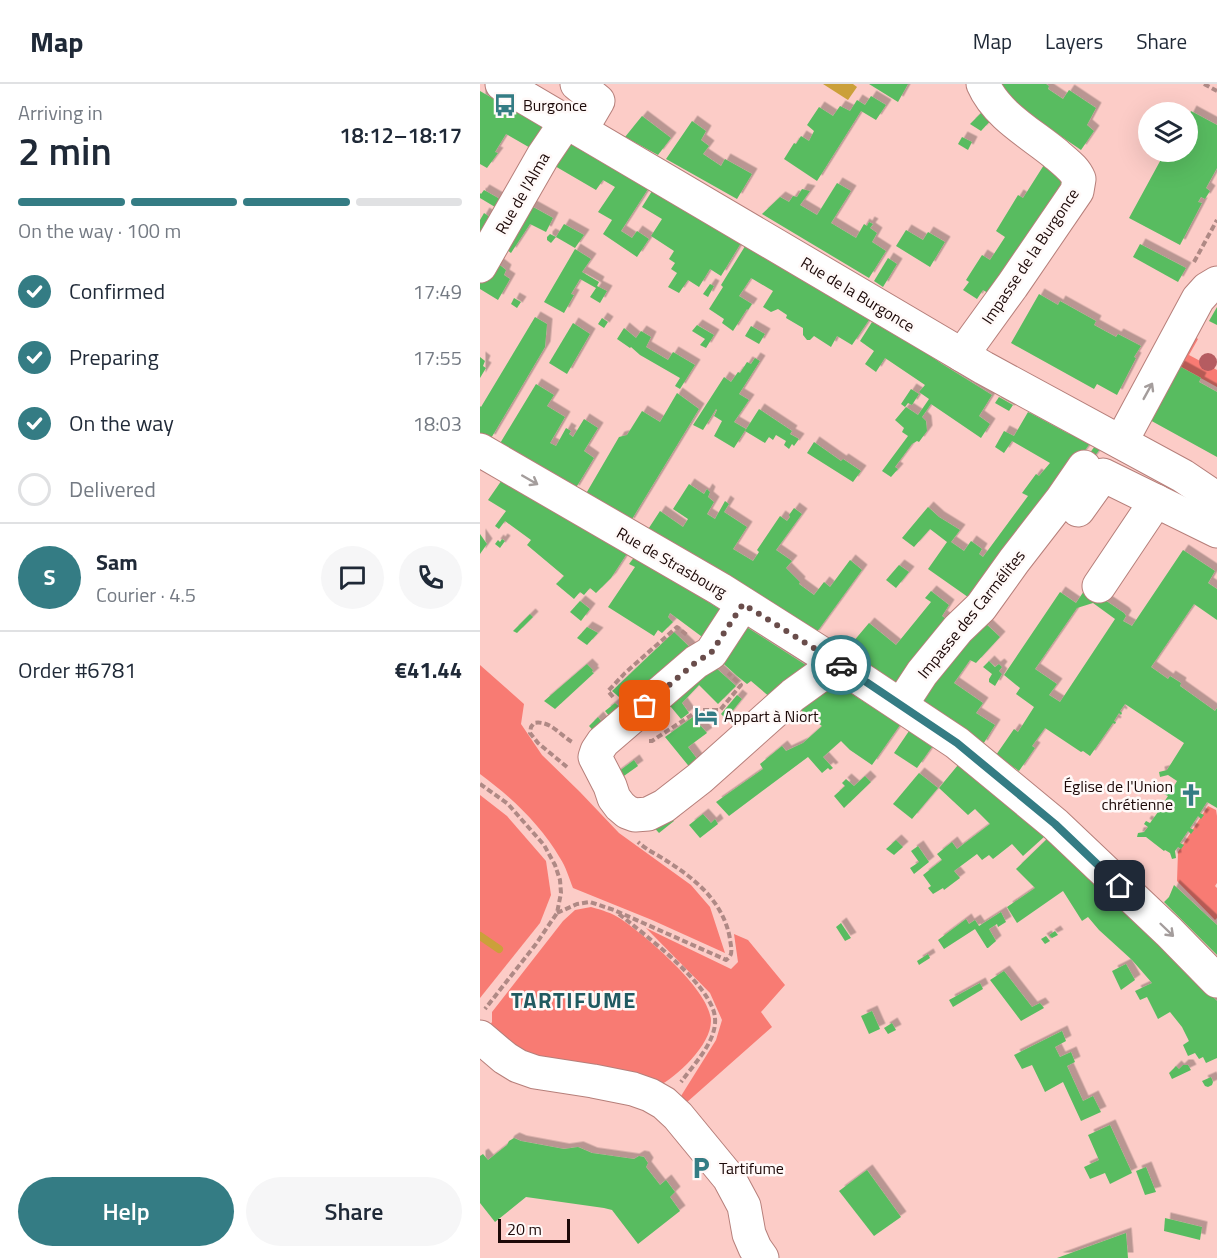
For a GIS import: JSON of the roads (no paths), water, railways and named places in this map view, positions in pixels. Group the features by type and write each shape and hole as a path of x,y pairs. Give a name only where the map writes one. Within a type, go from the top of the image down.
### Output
{"street":[{"name":"Rue de la Burgonce","path":"502,84 962,355 1183,476 1217,499"},
{"name":"Impasse de la Burgonce","path":"962,355 1077,191 1079,179 1073,169 1000,110 990,98 983,84"},
{"name":"Rue de l'Alma","path":"480,266 543,156 573,126 594,90"},
{"path":"1121,442 1198,299 1207,289 1217,283"},
{"name":"Rue de Strasbourg","path":"480,450 743,604 902,705 957,743 1055,824 1217,981"},
{"name":"Impasse des Carmélites","path":"902,705 922,673 958,629 981,607 1084,467"},
{"path":"1032,573 1103,475 1217,531"},
{"path":"1099,586 1156,501"},
{"path":"743,604 711,653 696,662 611,735 585,765 610,786 614,798 627,812 635,815 648,814 664,806 700,778 793,695 818,676 832,660"},
{"path":"480,1037 518,1066 535,1072 633,1089 664,1103 678,1116 729,1178 744,1206 749,1234 762,1258"}],"waterway":[{"path":"480,936 499,949"}],"place":[{"name":"Burgonce","path":"505,105"},
{"name":"Appart à Niort","path":"706,716"},
{"name":"Église de l'Union chrétienne","path":"1191,795"},
{"name":"Tartifume","path":"701,1168"}],"district":[{"name":"TARTIFUME","path":"574,1000"}]}
